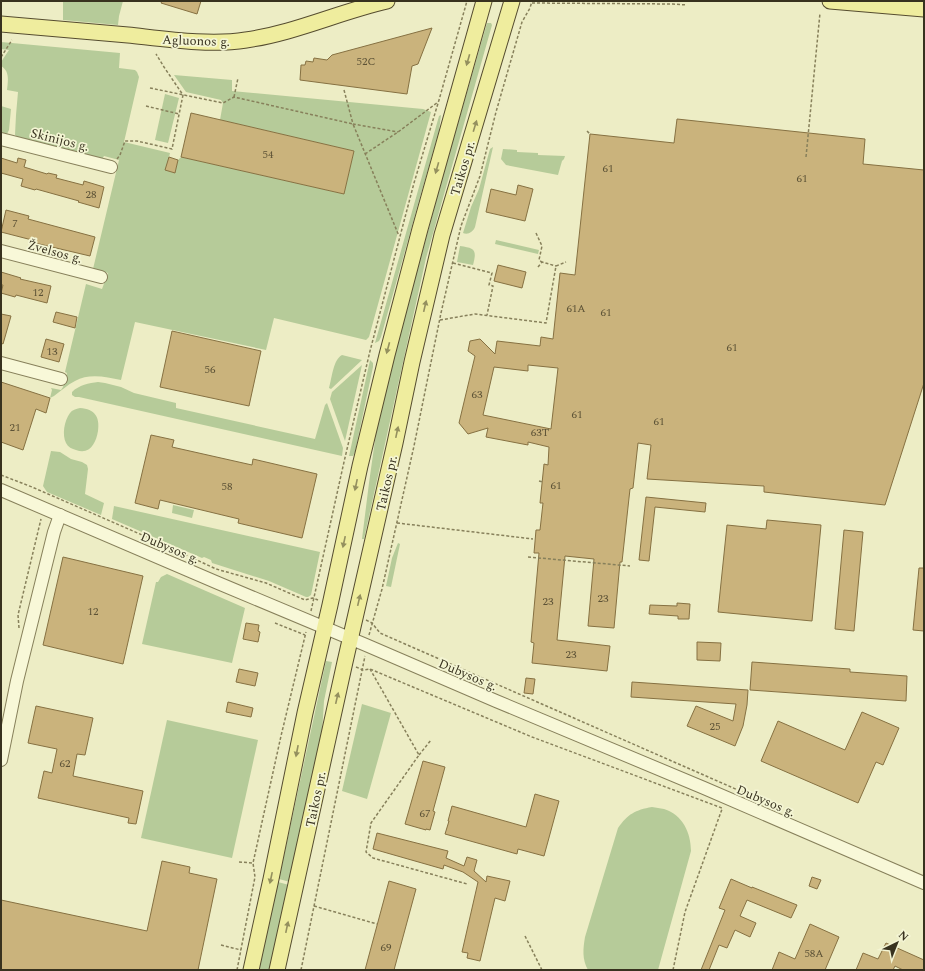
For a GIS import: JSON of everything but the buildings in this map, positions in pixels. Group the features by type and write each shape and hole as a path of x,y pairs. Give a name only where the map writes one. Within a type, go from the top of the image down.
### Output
{"main road":[{"name":"Agluonos g.","path":"1,24 178,40 226,42 245,41 286,32 387,1"},
{"name":"Taikos pr.","path":"251,970 360,466 420,229 484,1"},
{"name":"Taikos pr.","path":"277,970 412,362 442,235 512,1"},
{"path":"830,1 924,9"}],"street":[{"name":"Skinijos g.","path":"1,139 111,167"},
{"name":"Žvelsos g.","path":"1,251 101,277"},
{"path":"1,363 61,379"},
{"name":"Dubysos g.","path":"1,490 351,638 496,701 723,803 924,883"},
{"path":"1,760 17,681 54,532 60,515"}],"path":[{"path":"301,970 363,670 366,645 382,589 397,523 461,226 480,176 496,112 522,22 532,2 687,5"},
{"path":"806,157 820,13"},
{"path":"1,57 12,40"},
{"path":"111,167 120,155 125,141 137,141 172,149 183,95 156,54"},
{"path":"234,97 238,78"},
{"path":"150,88 223,103 234,97 353,124 398,132"},
{"path":"344,90 353,124 400,238"},
{"path":"365,154 398,132 438,102"},
{"path":"146,106 179,114"},
{"path":"587,131 590,134"},
{"path":"536,233 542,246 539,260 556,266 566,262"},
{"path":"538,267 542,262"},
{"path":"453,263 492,273 489,285 493,286 487,315"},
{"path":"440,320 475,314 546,323 556,266"},
{"path":"1,475 156,541 216,569 266,583 305,600 314,598"},
{"path":"19,630 18,615 41,517"},
{"path":"397,523 533,539"},
{"path":"528,556 630,566"},
{"path":"366,620 372,623 380,633 747,794"},
{"path":"275,623 305,635"},
{"path":"345,662 363,670 370,669 532,737 723,803 685,912 673,970"},
{"path":"370,669 419,755"},
{"path":"431,740 371,823 366,852 373,858 467,884"},
{"path":"239,862 253,863"},
{"path":"314,906 377,924"},
{"path":"525,936 542,970"},
{"path":"221,945 241,950"}],"green space":[{"path":"63,1 123,1 118,25 63,20"},
{"path":"487,23 491,23 492,25 426,258 364,539 362,539 377,426 394,356 448,158"},
{"path":"1,42 120,53 119,68 135,70 139,77 124,142 170,153 166,170 175,173 178,160 181,157 344,194 354,151 220,120 223,103 221,100 186,92 174,75 232,80 232,91 423,109 431,112 369,337 366,340 274,318 266,350 135,322 121,380 98,376 86,377 72,383 50,398 51,388 61,390 63,387 67,373 65,372 86,284 102,289 108,273 93,269 119,160 104,156 102,159 19,138 15,135 18,92 7,90 7,73 1,66 1,62 9,50 1,49"},
{"path":"165,94 179,98 168,143 155,140"},
{"path":"1,106 11,109 9,130 6,136 1,134"},
{"path":"441,115 439,131 381,337 379,341 375,343 439,116"},
{"path":"493,147 475,227 470,233 463,233 471,207 479,189 490,149"},
{"path":"503,149 517,150 517,152 538,153 538,155 565,156 558,175 506,165 501,159"},
{"path":"496,240 539,250 538,254 495,244"},
{"path":"460,246 472,249 474,251 475,256 473,265 457,262"},
{"path":"342,355 362,360 331,389 329,388 333,370 339,357"},
{"path":"370,360 373,363 373,367 355,452 353,456 349,456"},
{"path":"362,365 345,441 330,399 332,392"},
{"path":"98,382 121,387 134,393 176,403 176,408 315,439 325,405 327,403 343,448 342,456 75,397 72,395 72,392 81,386"},
{"path":"80,408 93,412 98,422 96,440 92,447 85,451 70,448 66,443 64,436 65,424 68,416 72,411"},
{"path":"51,451 60,452 71,459 87,465 88,469 85,494 104,503 101,515 47,492 43,486"},
{"path":"173,505 194,510 192,518 172,513"},
{"path":"114,506 320,552 311,595 306,597 269,581 212,563 211,560 204,557 202,558 112,519"},
{"path":"398,543 400,544 391,587 386,586 392,558"},
{"path":"167,574 245,608 232,663 142,644 156,582"},
{"path":"326,661 332,662 324,701 322,733 290,882 279,879"},
{"path":"362,704 391,713 367,799 342,791"},
{"path":"167,720 258,740 232,858 141,838"},
{"path":"652,807 671,812 681,820 685,826 691,844 691,851 658,970 588,970 584,954 585,937 618,828 632,813"},
{"path":"278,882 289,885 270,970 259,970"}]}
